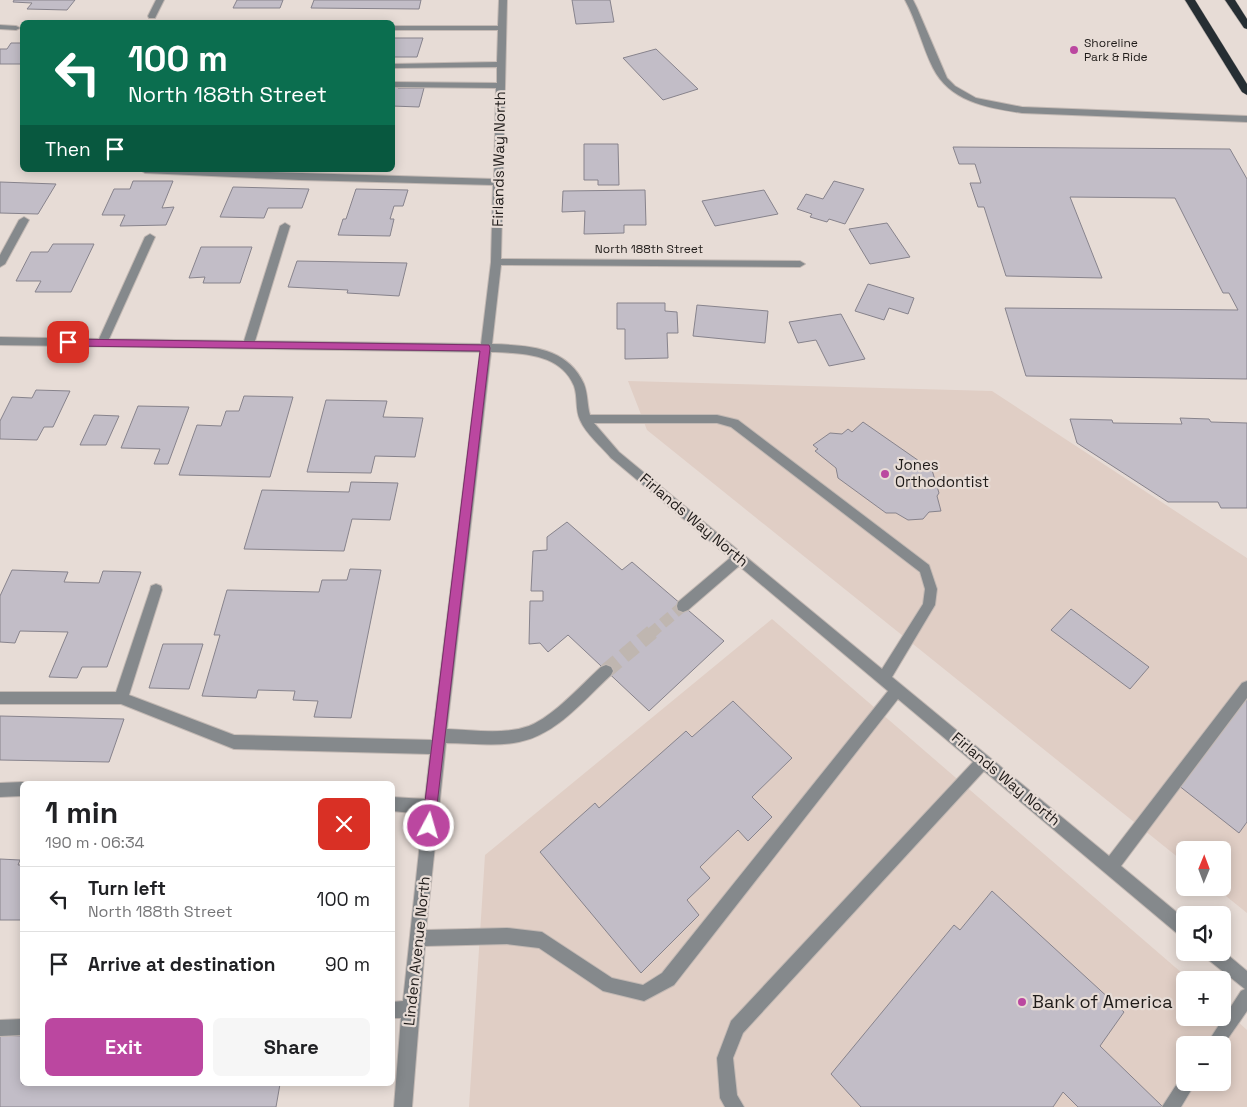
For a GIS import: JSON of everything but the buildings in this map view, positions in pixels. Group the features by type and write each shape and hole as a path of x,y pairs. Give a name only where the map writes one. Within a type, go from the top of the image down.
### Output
{"highway":[{"path":"1190,0 1247,92"},
{"path":"1230,0 1247,26"}],"street":[{"path":"152,16 160,0"},
{"name":"Firlands Way North","path":"503,0 496,262 486,348 529,349 555,358 567,368 579,385 585,419 615,455 1176,921"},
{"path":"910,0 922,23 937,68 944,80 958,92 977,101 999,107 1022,110 1247,119"},
{"path":"0,28 16,28"},
{"path":"395,28 502,28"},
{"path":"395,66 501,64"},
{"path":"395,84 501,86"},
{"path":"189,172 498,182"},
{"path":"0,264 24,220"},
{"path":"248,345 285,226"},
{"path":"102,343 150,237"},
{"name":"North 188th Street","path":"496,262 800,264"},
{"path":"0,342 486,348"},
{"name":"Linden Avenue North","path":"403,1107 410,1008 431,807 486,348"},
{"path":"585,419 717,419 734,423 925,569 931,589 929,605 884,677"},
{"path":"683,606 740,558"},
{"path":"121,698 156,590"},
{"path":"0,698 121,698 234,742 439,741 527,734 541,728 606,671"},
{"path":"1110,866 1247,687"},
{"path":"418,938 507,936 542,940 609,985 644,993 668,979 898,689"},
{"path":"735,1107 729,1098 725,1058 737,1027 984,760"},
{"path":"0,790 20,789"},
{"path":"395,804 431,807"},
{"path":"1222,961 1247,982"},
{"path":"1220,1036 1247,997"},
{"path":"395,1010 410,1008"},
{"path":"0,1028 20,1027"},
{"path":"1171,1107 1182,1091"}],"shaded area":[{"path":"628,381 992,391 1247,558 1247,913 1226,896 1231,896 1231,841 1176,841 1176,856 647,430"},
{"path":"772,619 1180,971 1176,971 1176,1026 1231,1026 1231,1015 1247,1030 1247,1107 469,1107 485,855"}],"tunnel":[{"path":"650,634 683,606"},
{"path":"606,671 652,632"}],"place":[{"name":"Shoreline Park & Ride","path":"1074,50"},
{"name":"Jones Orthodontist","path":"885,474"},
{"name":"Bank of America","path":"1022,1002"}],"route":[{"path":"68,342 486,348 429,826"}]}
